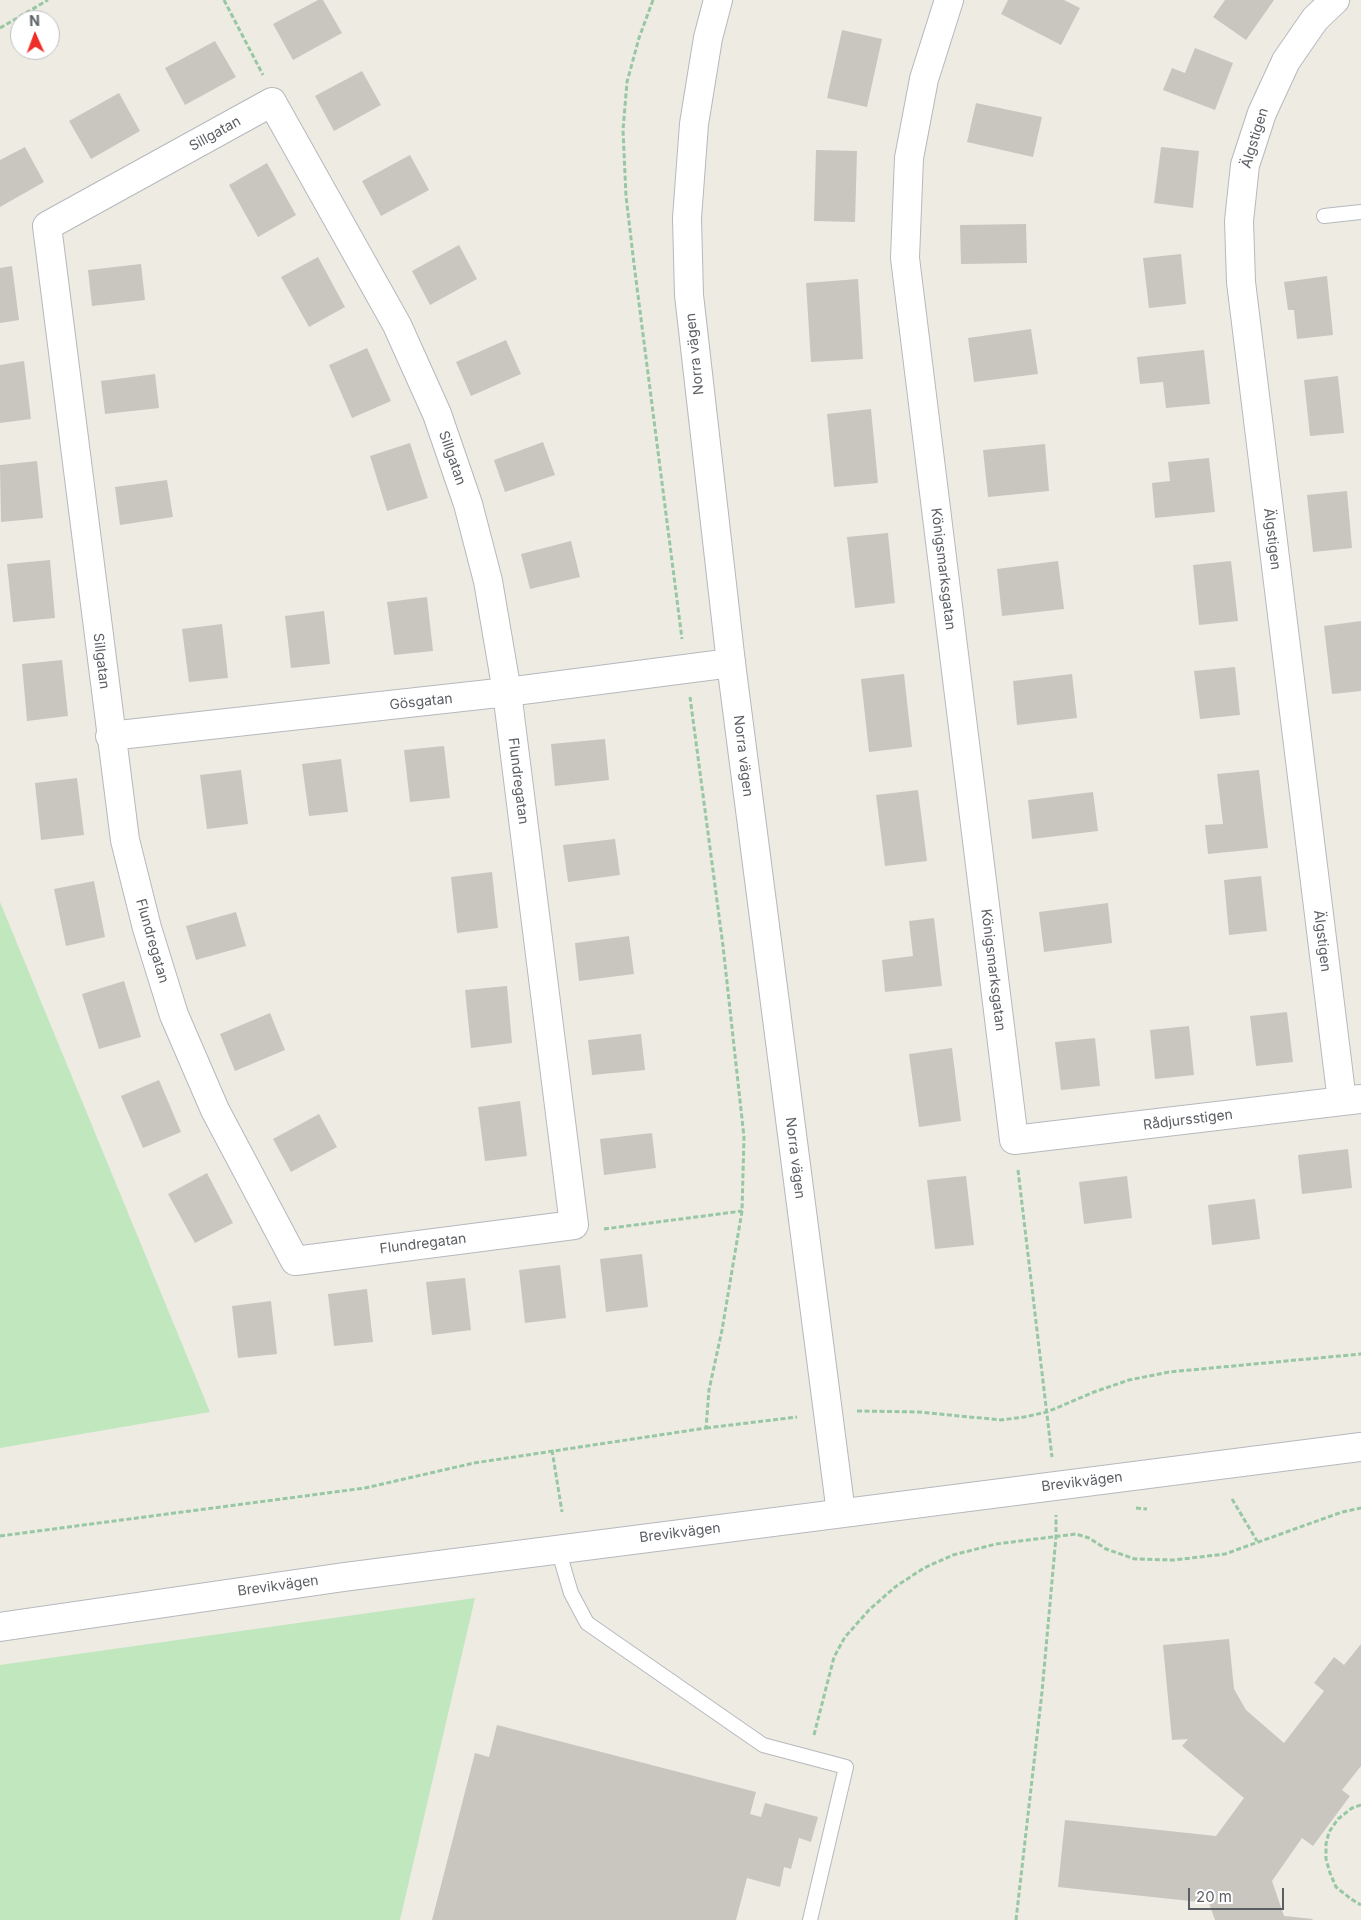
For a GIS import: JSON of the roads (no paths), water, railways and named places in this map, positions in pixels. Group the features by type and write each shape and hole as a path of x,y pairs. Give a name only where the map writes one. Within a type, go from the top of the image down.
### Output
{"street":[{"name":"Norra vägen","path":"718,0 708,38 694,124 687,218 689,295 731,663 841,1513"},
{"name":"Königsmarksgatan","path":"949,0 924,79 909,158 905,258 1014,1140"},
{"name":"Älgstigen","path":"1335,0 1315,19 1286,61 1262,113 1245,165 1239,220 1241,282 1351,1100"},
{"name":"Sillgatan","path":"110,736 47,226 272,102 397,325 437,414 468,504 488,581 507,692"},
{"name":"Gösgatan","path":"110,736 507,692 731,663"},
{"name":"Flundregatan","path":"110,736 125,840 147,928 174,1015 215,1110 295,1261 574,1225 507,692"},
{"name":"Rådjursstigen","path":"1014,1140 1351,1100"},
{"name":"Brevikvägen","path":"0,1627 171,1601 558,1549 1361,1447"}],"lane":[{"path":"1324,216 1361,212"},
{"path":"558,1549 571,1593 587,1623 762,1745 846,1767 810,1920"}]}
